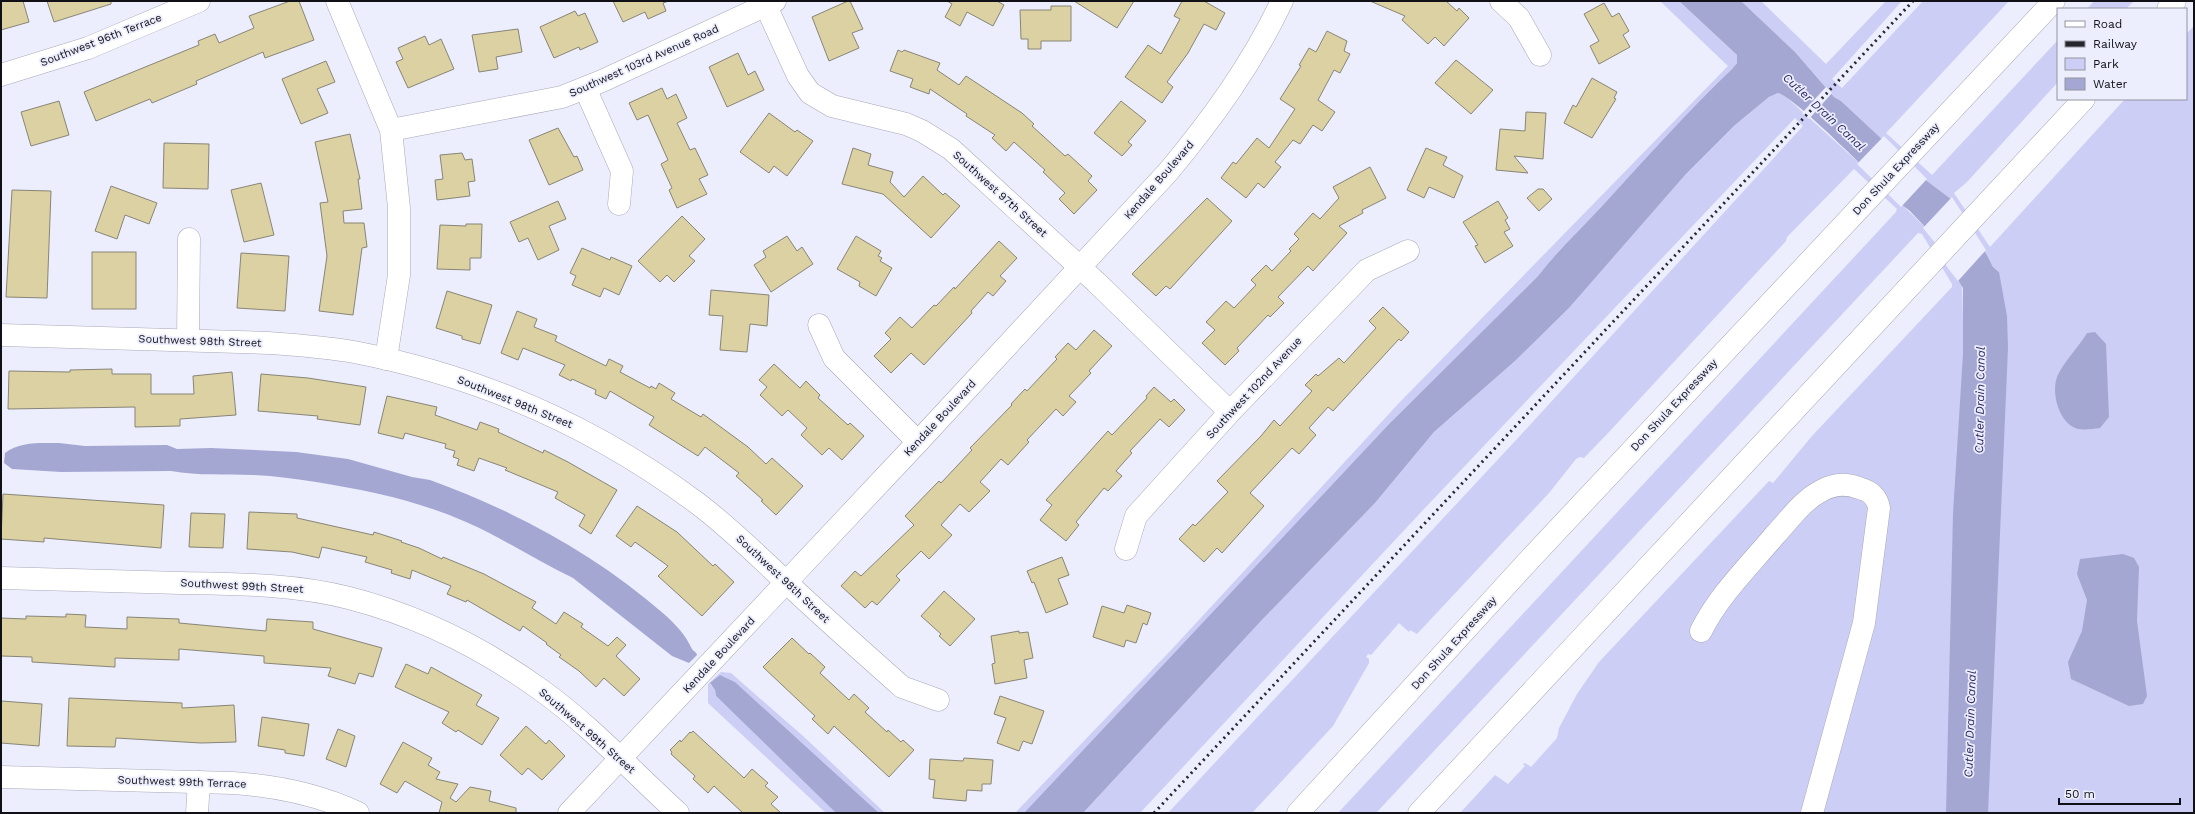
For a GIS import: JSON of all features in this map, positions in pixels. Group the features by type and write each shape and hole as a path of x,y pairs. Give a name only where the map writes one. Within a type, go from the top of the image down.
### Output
{"main road":[{"name":"Southwest 96th Terrace","path":"1,75 94,45 199,1"},
{"path":"337,1 391,130 399,208 399,275 386,359"},
{"name":"Kendale Boulevard","path":"569,813 918,442 1168,172 1221,107 1258,47 1282,1"},
{"path":"1501,1 1519,18 1540,55"},
{"name":"Don Shula Expressway","path":"1298,813 1532,556 2054,1"},
{"name":"Southwest 103rd Avenue Road","path":"391,130 546,101 585,88 771,3"},
{"name":"Southwest 97th Street","path":"771,3 798,76 810,93 832,106 906,124 936,139 966,161 1230,412"},
{"path":"585,88 622,171 619,204"},
{"path":"1418,813 2083,100"},
{"path":"188,340 189,239"},
{"name":"Southwest 102nd Avenue","path":"1126,549 1136,516 1230,412 1367,270 1408,251"},
{"path":"819,325 834,358 918,442"},
{"name":"Southwest 98th Street","path":"1,336 188,340 310,346 386,359 458,378 528,405 593,436 640,463 698,504 740,538 786,582 902,687 938,700"},
{"path":"1701,631 1716,606 1737,579 1814,494 1833,486 1843,484 1869,491 1876,498 1879,508 1864,623 1812,813"},
{"name":"Southwest 99th Street","path":"1,578 267,585 317,591 386,609 449,634 513,670 543,691 576,719 678,813"},
{"name":"Southwest 99th Terrace","path":"1,778 234,782 284,788 320,797 358,813"},
{"path":"197,813 199,782"}],"green space":[{"path":"1660,1 1679,1 1737,55 1737,63 1667,135 1538,276 1389,424 1024,813 1015,813 1173,648 1399,403 1728,66"},
{"path":"1741,1 1761,1 1826,64 1886,1 1902,1 1832,79 1842,88 1923,1 2009,1 1886,133 1932,175 2057,41 2057,83 1967,182 1954,193 1990,247 2124,100 2187,100 2187,33 2194,26 2194,813 1460,813 1495,775 1508,784 1525,766 1523,764 1525,763 1531,767 1557,738 1559,728 1577,694 1599,662 1769,481 1773,483 1812,436 1952,287 1952,284 1922,234 1918,233 1376,813 1338,813 1896,212 1897,209 1854,169 1787,237 1786,241 1609,432 1584,458 1580,457 1576,459 1549,493 1417,634 1410,630 1409,632 1399,623 1371,655 1368,654 1366,657 1369,659 1369,663 1333,726 1252,813 1168,813 1518,438 1803,126 1795,118 1424,509 1140,813 1083,813 1260,622 1375,503 1434,432 1515,361 1569,308 1686,174 1735,125 1769,97 1778,93 1786,97 1858,162 1928,230 1962,284 1963,320 1999,272 1993,267 1987,255 1951,199 1927,181 1841,101 1834,97 1795,52"},
{"path":"2094,1 2134,1 2127,8 2088,8"},
{"path":"721,672 731,673 803,736 885,813 879,813 735,682 720,675 710,684 715,690 716,696 836,813 826,813 708,703 708,684"}],"water":[{"name":"Cutler Drain Canal","path":"1679,1 1741,1 1795,52 1834,97 1841,101 1927,181 1951,199 1987,255 1993,267 1999,272 2007,316 2008,348 1988,813 1946,813 1953,513 1963,354 1963,288 1928,230 1910,211 1821,126 1803,110 1778,93 1769,97 1735,125 1686,174 1569,308 1515,361 1434,432 1375,503 1260,622 1083,813 1024,813 1389,424 1538,276 1667,135 1737,63 1737,55"},
{"path":"2095,332 2106,344 2109,417 2100,428 2078,429 2071,426 2061,415 2056,399 2055,384 2064,365 2087,333"},
{"path":"38,443 59,443 85,446 167,445 177,449 211,448 296,452 348,459 412,477 430,480 462,492 524,520 582,553 637,592 664,614 680,630 697,655 689,663 672,656 573,578 480,528 411,502 354,489 277,477 181,473 171,471 61,472 12,469 4,463 5,453 17,446"},
{"path":"2123,554 2134,558 2139,567 2137,621 2147,696 2143,704 2129,706 2071,679 2068,662 2082,631 2087,600 2077,574 2080,559"},
{"path":"720,675 735,682 879,813 836,813 716,696 715,690 710,683"}],"pier":[{"path":"1826,87 1832,93 1809,119 1802,113"},
{"path":"1884,136 1927,179 1901,207 1857,164"},
{"path":"1952,197 1986,250 1958,281 1947,267 1936,244 1923,228"}],"building":[{"path":"1,1 23,1 29,22 1,30"},
{"path":"47,1 111,1 111,4 54,22"},
{"path":"290,1 299,1 314,40 265,58 263,52 196,81 197,84 152,103 150,99 96,121 84,92 199,45 198,41 215,34 219,43 254,28 249,16"},
{"path":"613,1 669,1 663,3 666,11 648,19 645,12 623,22"},
{"path":"850,1 863,29 852,33 859,48 829,61 812,17"},
{"path":"947,1 997,1 1004,5 993,26 967,12 960,26 945,17 952,4"},
{"path":"1074,1 1134,1 1117,28"},
{"path":"1182,1 1204,1 1225,13 1216,30 1204,24 1188,53 1167,82 1173,87 1162,103 1125,77 1148,45 1161,54 1180,19 1174,16"},
{"path":"1370,1 1446,1 1457,11 1459,8 1469,18 1444,46 1435,37 1428,44 1402,20 1405,16"},
{"path":"1604,3 1612,17 1619,13 1629,31 1623,35 1630,47 1599,64 1590,46 1599,41 1584,14"},
{"path":"1051,6 1071,6 1071,41 1041,41 1041,49 1028,49 1028,39 1021,39 1020,10 1051,10"},
{"path":"575,11 578,16 585,13 598,42 580,50 579,47 554,58 540,27"},
{"path":"518,29 522,52 496,57 498,69 479,72 472,35"},
{"path":"1327,31 1347,41 1344,51 1350,54 1340,73 1334,70 1318,100 1335,112 1322,131 1313,125 1300,144 1293,140 1275,162 1281,167 1264,188 1258,183 1246,198 1221,178 1233,162 1236,164 1257,138 1269,148 1295,109 1280,99 1301,66 1299,65 1309,48 1316,52"},
{"path":"425,36 429,45 441,39 454,69 408,88 396,62 403,59 398,48"},
{"path":"898,50 902,52 904,50 940,63 937,70 959,85 966,76 1022,113 1034,124 1032,126 1065,156 1068,154 1092,176 1088,181 1097,190 1074,214 1059,199 1065,193 1043,172 1045,170 1014,142 1006,151 992,138 995,135 966,116 967,114 930,89 929,94 910,87 913,79 890,71"},
{"path":"738,53 748,75 755,71 764,90 727,107 709,67"},
{"path":"1456,60 1493,90 1471,114 1435,83"},
{"path":"326,61 335,82 317,89 328,113 301,124 282,79"},
{"path":"1592,78 1617,92 1614,98 1616,99 1592,138 1564,123 1573,105 1576,107"},
{"path":"662,88 667,99 676,94 687,118 677,123 690,150 695,148 708,175 699,179 707,194 677,208 669,190 672,188 661,164 668,160 648,115 637,120 629,103"},
{"path":"59,101 69,135 31,146 21,112"},
{"path":"1121,101 1146,121 1128,142 1132,145 1122,156 1094,133"},
{"path":"1526,112 1546,113 1543,159 1514,156 1528,173 1496,170 1500,129 1525,131"},
{"path":"769,113 795,132 797,130 813,141 787,176 774,166 769,173 740,152"},
{"path":"558,128 574,157 577,156 583,170 549,185 529,140"},
{"path":"350,134 360,179 358,179 362,209 343,211 344,223 364,223 367,247 362,248 353,315 319,311 327,256 320,203 328,202 315,142"},
{"path":"164,143 209,144 208,189 163,188"},
{"path":"853,148 871,154 868,165 893,172 890,182 904,197 923,176 943,195 945,193 960,206 931,238 883,194 842,184"},
{"path":"1426,148 1447,157 1443,165 1463,176 1454,198 1429,187 1424,198 1407,190"},
{"path":"462,153 465,160 472,159 475,181 468,182 470,196 437,200 435,180 443,179 440,155"},
{"path":"1370,167 1386,198 1362,210 1363,213 1339,226 1347,233 1313,271 1308,266 1278,297 1284,303 1270,317 1268,315 1237,348 1239,351 1225,365 1202,343 1215,330 1206,322 1226,301 1234,308 1256,285 1251,280 1266,265 1272,271 1291,251 1289,249 1299,239 1294,234 1313,213 1320,219 1339,198 1333,187"},
{"path":"261,183 274,235 244,242 231,190"},
{"path":"111,186 157,203 149,224 125,215 117,239 95,231"},
{"path":"1538,189 1543,189 1552,199 1539,211 1527,198"},
{"path":"12,190 51,191 47,298 6,297"},
{"path":"1207,198 1232,221 1170,289 1166,286 1156,296 1132,274"},
{"path":"558,201 566,219 549,226 559,250 538,260 528,238 519,242 510,222"},
{"path":"1498,201 1508,218 1505,220 1510,229 1504,232 1513,246 1485,263 1475,246 1478,245 1463,222"},
{"path":"682,216 705,239 689,256 695,261 674,282 667,275 660,282 638,261"},
{"path":"466,224 482,224 481,258 470,258 470,270 437,269 440,225 466,226"},
{"path":"787,236 797,251 802,247 813,264 771,292 754,265 766,257 763,251"},
{"path":"856,236 881,251 878,256 882,258 880,261 892,268 876,296 859,286 860,282 837,269"},
{"path":"999,241 1017,258 1000,276 1006,281 993,296 988,292 971,311 972,313 924,365 911,353 891,373 874,356 891,339 885,333 900,317 912,328 934,305 936,306 954,287 955,289"},
{"path":"582,248 610,260 611,257 632,266 619,295 604,288 600,297 572,285 576,276 570,273"},
{"path":"92,252 136,252 136,309 92,309"},
{"path":"241,253 289,256 285,311 237,308"},
{"path":"711,290 769,295 767,326 750,324 747,352 720,350 723,316 709,315"},
{"path":"447,291 492,305 480,344 462,339 462,336 436,328"},
{"path":"1383,307 1409,332 1401,341 1399,339 1333,411 1328,407 1309,428 1316,435 1299,454 1292,448 1250,493 1264,506 1222,553 1217,548 1204,562 1179,539 1193,524 1195,526 1228,492 1217,481 1261,436 1274,420 1280,426 1312,391 1305,385 1316,374 1318,376 1339,358 1344,363 1376,328 1369,321"},
{"path":"517,311 537,319 534,327 557,336 555,341 606,366 609,359 623,366 620,372 650,388 651,386 656,389 659,383 675,393 671,399 701,417 703,414 748,447 766,464 772,458 803,486 776,515 761,501 763,500 736,476 739,473 705,447 698,456 649,425 654,417 610,391 606,399 595,394 596,390 559,375 565,365 523,348 518,360 501,353"},
{"path":"1094,330 1112,346 1089,371 1091,373 1069,396 1076,402 1063,416 1056,409 1027,440 1029,442 1008,465 1001,459 980,482 990,491 969,512 960,504 941,525 952,535 929,559 921,551 896,576 900,580 877,605 872,601 865,608 841,586 855,571 861,576 914,525 905,516 939,481 941,483 972,450 970,448 1012,405 1011,404 1025,389 1027,391 1057,359 1055,357 1068,343 1076,350"},
{"path":"774,364 800,388 806,381 820,395 818,398 848,425 850,423 864,436 842,460 829,448 822,455 801,435 807,428 788,410 782,416 760,395 767,387 759,380"},
{"path":"112,369 112,374 151,374 151,394 194,394 193,376 232,372 236,415 180,419 180,426 135,427 135,407 8,409 9,371 70,372 70,370"},
{"path":"261,374 308,378 366,387 360,425 317,419 318,416 258,411"},
{"path":"1154,387 1171,402 1174,399 1185,410 1169,427 1160,419 1130,451 1132,453 1116,471 1122,476 1108,491 1104,488 1076,522 1079,525 1066,541 1040,520 1052,505 1046,500 1108,431 1112,435 1147,398 1146,396"},
{"path":"387,396 437,407 435,415 477,430 480,422 499,429 498,432 543,453 544,450 617,490 591,534 579,526 585,515 555,498 558,492 505,470 507,468 479,458 474,471 457,465 459,459 453,457 455,451 445,448 446,444 405,433 403,439 378,433"},
{"path":"3,494 164,505 161,548 44,538 44,542 1,539"},
{"path":"637,506 677,532 713,566 715,564 734,582 702,616 658,576 668,566 635,542 631,547 616,536"},
{"path":"249,512 297,514 297,518 373,535 374,532 402,541 401,542 419,548 442,559 443,557 484,574 536,602 532,608 556,624 564,612 583,624 581,627 608,646 617,637 626,645 616,656 640,679 624,696 604,678 596,687 579,671 559,657 561,655 546,644 547,643 523,626 520,631 467,600 466,602 447,594 451,586 412,570 410,579 391,573 392,570 365,562 367,557 322,547 319,558 292,552 247,549"},
{"path":"191,513 225,514 223,548 189,547"},
{"path":"1062,557 1069,575 1058,579 1068,604 1046,613 1034,582 1032,583 1027,571"},
{"path":"944,591 975,619 950,646 939,636 941,634 921,616"},
{"path":"1127,605 1151,613 1147,625 1143,623 1136,643 1126,640 1124,647 1093,637 1102,606 1124,613"},
{"path":"66,614 86,615 85,627 127,629 127,617 179,619 179,623 266,631 267,619 313,622 313,629 382,648 373,677 359,673 355,684 328,676 331,668 264,663 264,656 179,649 179,660 115,658 115,667 32,662 32,657 1,656 1,618 26,619 26,616 66,617"},
{"path":"1019,631 1019,633 1028,632 1033,658 1024,660 1027,678 995,684 992,664 995,663 991,636"},
{"path":"792,638 825,667 820,673 849,700 854,694 869,708 865,712 887,732 888,730 901,742 903,740 914,750 889,777 834,726 828,734 812,719 815,716 763,667"},
{"path":"406,664 428,674 431,667 482,695 476,705 499,718 482,745 458,730 456,732 442,723 449,712 395,687"},
{"path":"1000,696 1044,711 1032,744 1023,741 1019,751 997,743 1006,718 994,714"},
{"path":"69,698 182,703 182,708 234,705 236,742 201,743 116,738 115,747 67,746"},
{"path":"1,701 42,704 39,746 1,743"},
{"path":"262,717 309,724 304,756 285,753 285,750 258,746"},
{"path":"526,726 546,744 549,740 565,756 542,780 528,768 522,775 500,755"},
{"path":"338,729 355,736 346,767 326,759"},
{"path":"693,731 744,778 752,769 768,783 765,786 778,797 771,804 781,813 743,813 714,786 708,793 693,779 695,776 671,754 672,752 670,750 680,740 681,742 690,732 691,733"},
{"path":"403,742 432,758 428,765 440,772 436,779 458,784 450,798 456,802 470,787 491,791 489,801 516,808 516,813 439,813 442,802 405,781 397,793 380,784"},
{"path":"964,758 993,760 991,784 982,784 982,791 967,790 966,801 933,798 935,780 929,779 930,759 963,761"}],"railway":[{"path":"1154,813 1913,1"}]}
